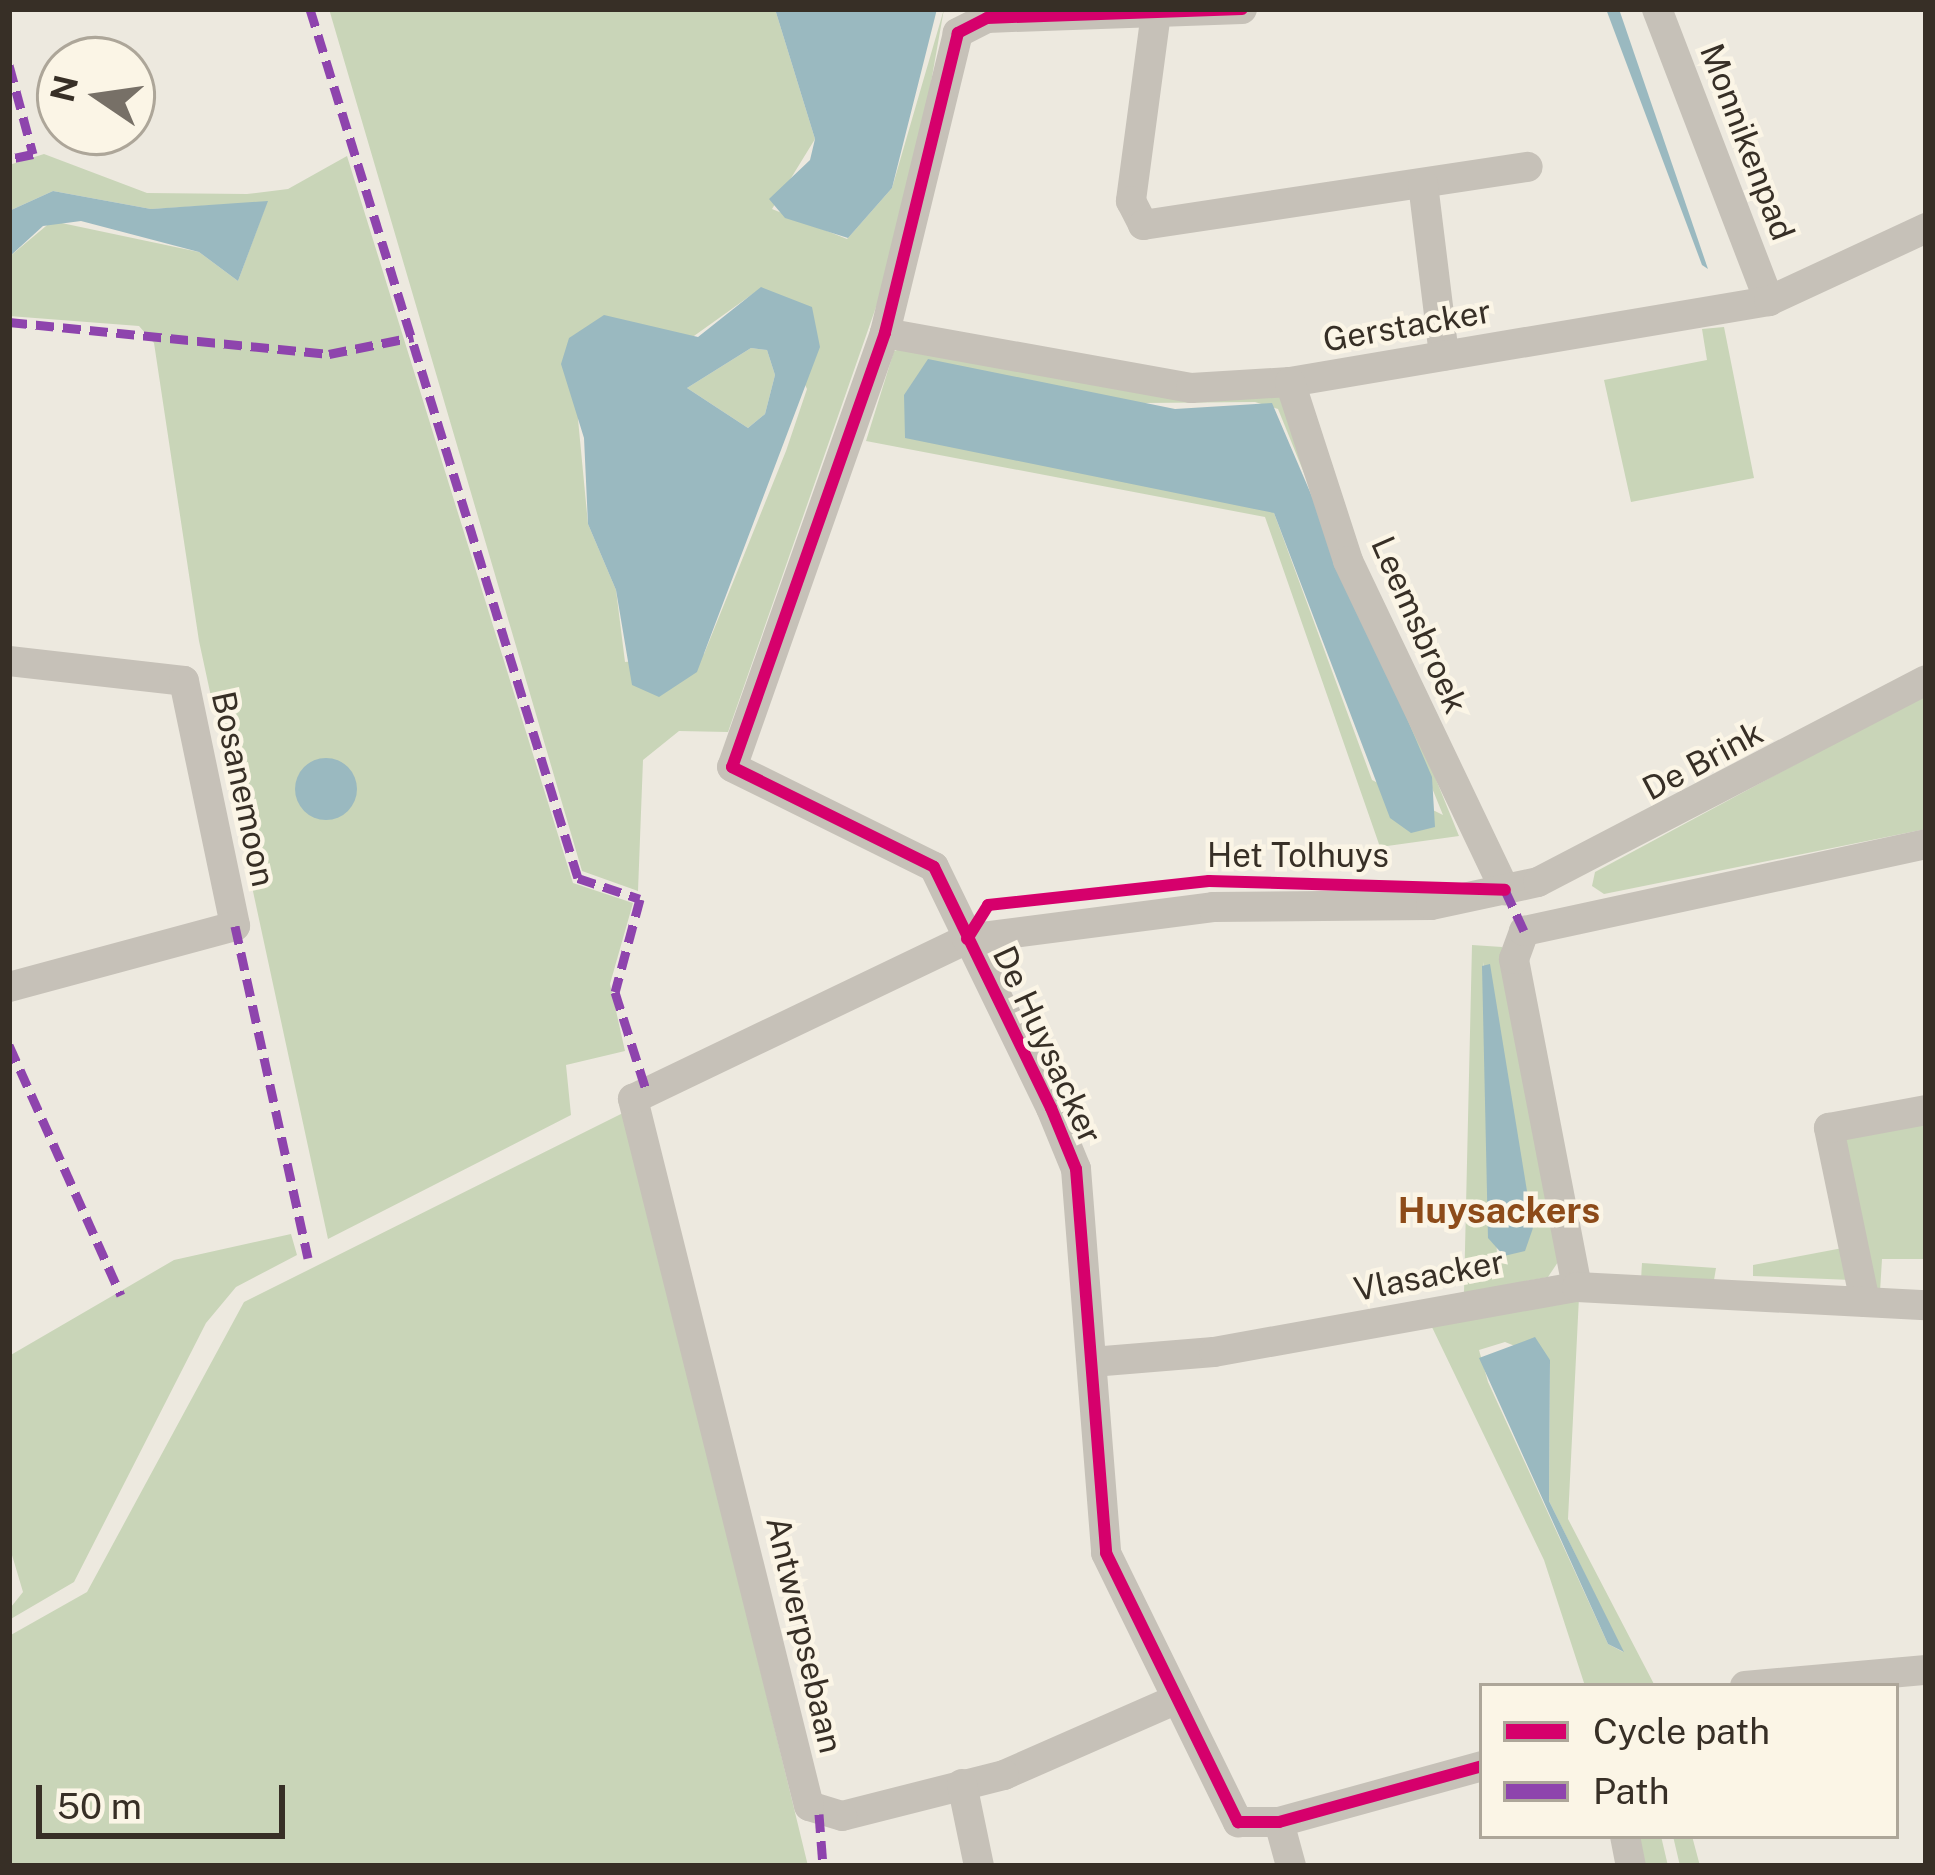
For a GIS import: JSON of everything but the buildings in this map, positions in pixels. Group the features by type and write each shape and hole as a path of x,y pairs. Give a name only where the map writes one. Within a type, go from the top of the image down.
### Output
{"street":[{"name":"De Huysacker","path":"1242,9 987,18 958,33 885,333 732,767 934,867 1076,1169 1106,1553 1238,1822 1280,1822"},
{"name":"Monnikenpad","path":"1657,9 1769,302"},
{"path":"1156,13 1131,201 1143,224 1528,167"},
{"path":"1423,184 1444,356"},
{"name":"Gerstacker","path":"885,333 1192,388 1290,382 1769,302 1926,227"},
{"name":"Leemsbroek","path":"1290,382 1348,562 1505,890"},
{"name":"Bosanemoon","path":"9,661 184,681 235,926 9,987"},
{"name":"De Brink","path":"1505,890 1685,812 1881,695 1926,680"},
{"path":"1577,1287 1514,959 1524,931 1926,844"},
{"name":"Het Tolhuys","path":"633,1099 968,939 1213,907 1383,909 1505,890"},
{"name":"Antwerpsebaan","path":"633,1099 809,1806 842,1816 1050,1761 1177,1699"},
{"path":"1865,1302 1829,1128 1926,1111"},
{"name":"Vlasacker","path":"1092,1362 1214,1352 1577,1287 1926,1304"},
{"path":"1779,1683 1926,1670"},
{"path":"1291,1866 1280,1822 1479,1767"},
{"path":"962,1784 979,1866"}],"green space":[{"path":"329,9 775,9 815,139 772,209 847,239 892,188 944,9 907,218 728,732 679,731 643,760 638,891 582,871","holes":["761,288 807,389 704,654 625,662 616,590 588,524 578,419"]},
{"path":"49,156 147,193 247,194 288,189 347,156 573,883 633,903 610,984 625,1051 566,1065 571,1115 328,1239 199,641 154,343 139,326 9,316 9,257 52,221 199,252 238,281 267,202 151,209 53,191 9,211 9,165"},
{"path":"1724,327 1754,478 1631,502 1604,380 1707,360 1702,329"},
{"path":"907,347 1277,389 1459,836 1380,847 1265,517 866,441 894,351","holes":["1255,402 1278,409 1443,815 1372,780 1274,513 1144,403"]},
{"path":"751,348 767,350 775,375 765,414 748,428 687,388"},
{"path":"1926,694 1926,829 1604,894 1592,886 1595,872"},
{"path":"1472,945 1502,947 1564,1253 1548,1277 1464,1293","holes":["1483,962 1533,1228 1504,1256 1497,1255"]},
{"path":"625,1112 808,1866 9,1866 9,1636 87,1592 244,1302"},
{"path":"1926,1119 1926,1259 1882,1259 1880,1292 1870,1291 1838,1136"},
{"path":"291,1234 297,1255 236,1287 206,1323 74,1582 9,1620 9,1598 11,1607 23,1592 9,1545 9,1356 174,1260"},
{"path":"1848,1247 1852,1280 1753,1276 1753,1265"},
{"path":"1642,1263 1716,1268 1714,1280 1641,1280"},
{"path":"1579,1297 1568,1519 1653,1683 1584,1683 1544,1560 1430,1323","holes":["1505,1342 1550,1360 1549,1501 1623,1652 1608,1644 1488,1382 1479,1350"]},
{"path":"1640,1839 1662,1839 1668,1866 1645,1866"},
{"path":"1674,1839 1693,1839 1700,1866 1680,1866"}],"water":[{"path":"775,9 937,9 892,188 848,238 785,218 769,199 810,160 815,139"},
{"path":"1606,9 1619,9 1708,269 1702,265"},
{"path":"53,191 151,209 268,201 238,281 199,252 81,221 43,226 9,257 9,211"},
{"path":"761,287 812,307 820,347 697,672 659,697 632,685 616,590 588,524 584,438 561,364 569,338 604,315 698,337","holes":["751,348 767,350 775,375 765,414 748,428 687,388"]},
{"path":"928,359 1175,409 1272,403 1432,777 1435,827 1411,833 1390,818 1274,513 905,438 904,395"},
{"path":"326,758 348,767 357,789 348,811 326,820 304,811 295,789 304,767"},
{"path":"1490,964 1533,1228 1525,1251 1504,1256 1488,1238 1482,966"},
{"path":"1535,1337 1550,1360 1549,1501 1624,1652 1608,1644 1479,1358"}],"marked path":[{"path":"310,9 578,878 640,899 615,992 646,1090"},
{"path":"9,65 33,154 9,159"},
{"path":"9,322 329,354 413,337"},
{"path":"1505,890 1524,931"},
{"path":"235,926 308,1258"},
{"path":"9,1045 121,1295"},
{"path":"819,1814 823,1866"}],"cycle path":[{"path":"1242,9 987,18 958,33 885,333 732,767 934,867 1051,1108 1076,1169 1106,1553 1238,1822 1279,1822 1479,1767"},
{"path":"967,939 988,905 1209,881 1505,890"}],"district":[{"name":"Huysackers","path":"1499,1211"}]}
